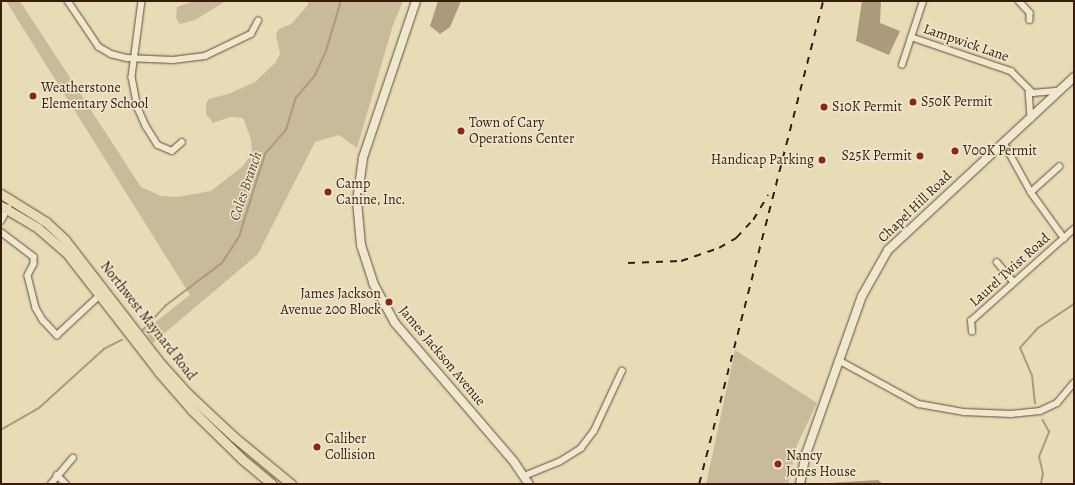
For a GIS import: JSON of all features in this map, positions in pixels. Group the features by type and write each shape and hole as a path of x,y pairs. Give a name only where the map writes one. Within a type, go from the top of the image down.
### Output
{"main road":[{"name":"Northwest Maynard Road","path":"1,194 12,199 46,222 66,240 160,362 187,393 234,438 291,484"},
{"name":"Northwest Maynard Road","path":"4,208 53,240 100,295 159,372 192,410 242,459 272,484"}],"street":[{"path":"68,1 99,47 117,56 134,58 184,60 205,56 250,34 258,21"},
{"path":"142,1 134,58 135,97 146,126 158,144 168,150 172,150 182,142"},
{"name":"James Jackson Avenue","path":"416,1 363,158 357,201 361,245 373,283 395,323 524,476 529,484"},
{"path":"902,65 923,1"},
{"path":"1020,1 1030,13 1030,20"},
{"name":"Lampwick Lane","path":"911,37 1011,71 1028,90"},
{"name":"Chapel Hill Road","path":"800,484 806,454 862,296 888,250 1074,77"},
{"path":"1030,119 1028,90 1042,94 1059,91"},
{"path":"1004,143 1031,192 1064,238"},
{"path":"1031,192 1059,166"},
{"path":"1,221 4,208 12,199"},
{"name":"Laurel Twist Road","path":"972,332 971,321 1074,229"},
{"path":"1,232 34,257 34,264 28,276 36,308 43,320 57,335 100,295"},
{"path":"997,262 1014,282"},
{"path":"840,361 919,404 964,412 1011,414 1040,411 1057,403 1074,383"},
{"path":"524,476 559,462 581,448 594,430 622,371"},
{"path":"52,484 73,458"},
{"path":"57,476 66,484"}],"shaded area":[{"path":"6,1 20,1 141,187 161,196 177,197 211,191 243,166 252,153 251,139 243,118 230,117 213,123 206,114 206,104 209,99 228,94 255,82 275,63 280,54 276,34 279,29 291,24 308,5 308,1 403,1 393,25 357,148 339,135 315,142 258,254 153,343 144,331 190,295"},
{"path":"194,1 226,1 195,20 180,24 176,18 177,7"},
{"path":"438,1 461,1 450,27 440,34 430,26"},
{"path":"862,1 881,1 880,23 900,31 889,55 856,41"},
{"path":"735,350 817,403 797,445 788,484 706,484"},
{"path":"878,480 883,484 827,484 829,483"}],"waterway":[{"name":"Coles Branch","path":"143,330 165,306 222,263 239,237 265,154 286,130 296,98 315,75 326,51 341,1"},
{"path":"1035,404 1032,376 1020,348 1038,328 1074,304"},
{"name":"Coles Branch","path":"1,430 39,408 104,349 122,340"},
{"path":"1041,484 1043,474 1039,457 1049,432 1043,421"}],"railway":[{"path":"699,484 823,1"},
{"path":"628,263 681,261 719,248 736,238 753,220 768,195"}],"place":[{"name":"Weatherstone Elementary School","path":"33,96"},
{"name":"S50K Permit","path":"913,102"},
{"name":"S10K Permit","path":"824,107"},
{"name":"Town of Cary Operations Center","path":"461,131"},
{"name":"V00K Permit","path":"955,151"},
{"name":"S25K Permit","path":"920,156"},
{"name":"Handicap Parking","path":"822,160"},
{"name":"Camp Canine, Inc.","path":"328,192"},
{"name":"James Jackson Avenue 200 Block","path":"389,302"},
{"name":"Caliber Collision","path":"317,447"},
{"name":"Nancy Jones House","path":"778,464"}]}
